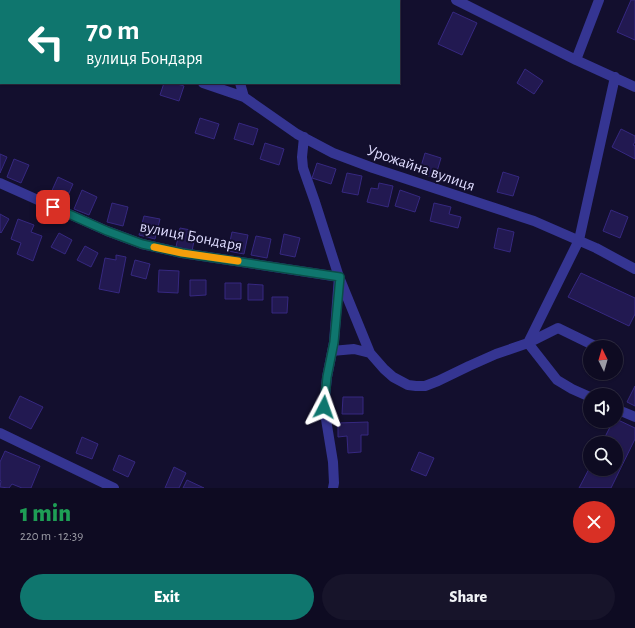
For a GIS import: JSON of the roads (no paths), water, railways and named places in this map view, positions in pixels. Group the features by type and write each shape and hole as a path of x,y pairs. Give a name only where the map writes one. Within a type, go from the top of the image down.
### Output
{"street":[{"path":"456,0 576,60 635,87"},
{"path":"576,60 599,0"},
{"path":"528,343 579,240 615,78"},
{"name":"Урожайна вулиця","path":"206,84 244,97 297,134 333,153 373,168 534,221 596,248 635,269"},
{"path":"240,84 244,97"},
{"path":"304,137 302,157 303,168 340,277 370,353 393,377 408,385 425,386 496,354 528,343 558,328 583,340"},
{"name":"вулиця Бондаря","path":"0,183 107,231 142,244 182,253 340,277"},
{"path":"333,488 333,462 324,407 327,377 334,342 340,277"},
{"path":"528,343 557,380 583,394"},
{"path":"332,351 354,349 370,353"},
{"path":"623,412 635,417"},
{"path":"0,434 114,488"}]}
